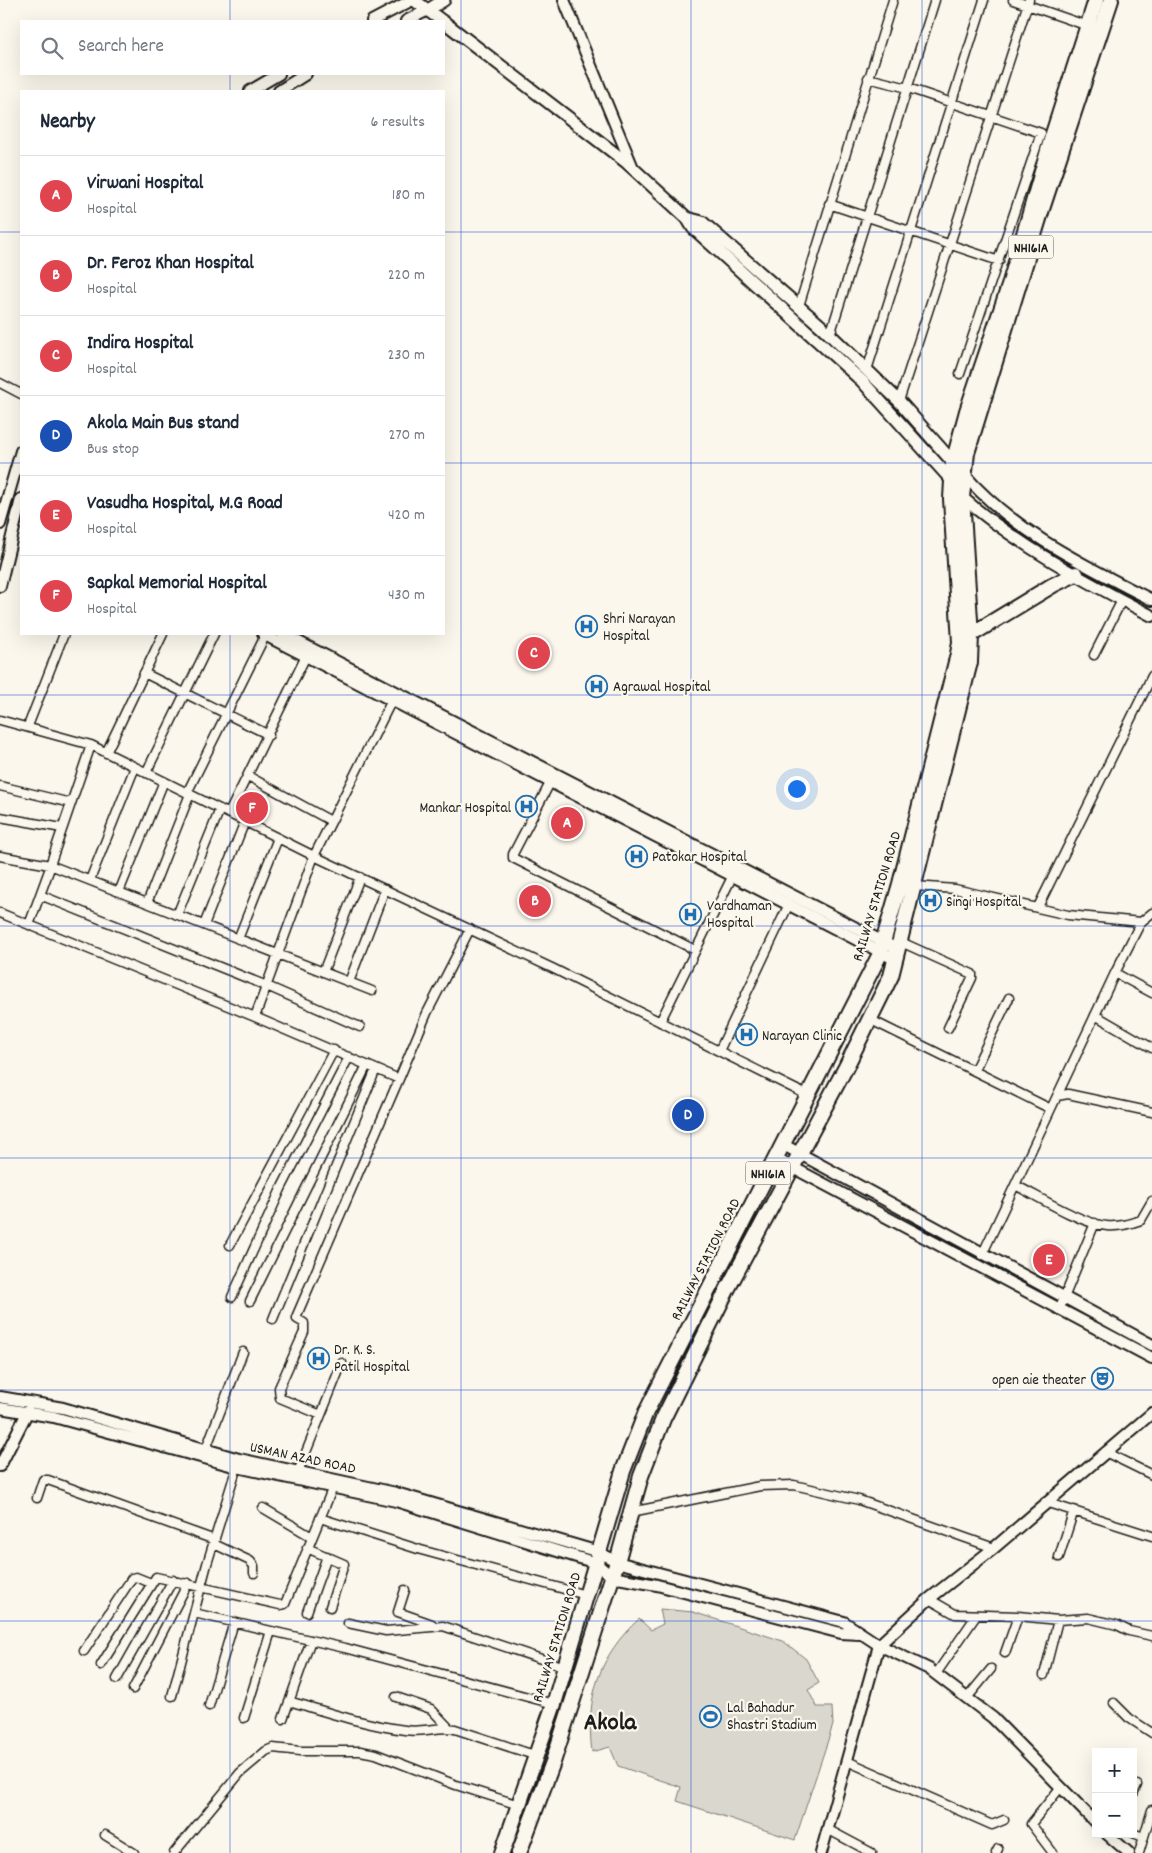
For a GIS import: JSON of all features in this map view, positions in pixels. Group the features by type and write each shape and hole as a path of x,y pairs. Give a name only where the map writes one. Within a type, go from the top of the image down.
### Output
{"highway":[{"name":"NH161A","path":"962,497 956,471 967,411 1009,286 1042,171 1096,0"},
{"name":"NH161A","path":"956,471 971,437 1016,300 1042,209 1111,0"},
{"name":"RAILWAY STATION ROAD","path":"519,1853 553,1762 617,1562 641,1476 663,1418 727,1290 800,1154 891,976 899,951 970,662 965,638 956,471"},
{"name":"RAILWAY STATION ROAD","path":"502,1853 554,1704 623,1471 646,1412 808,1095 881,947 900,884 956,663 965,638 962,497"},
{"path":"965,638 1052,585 1076,574"}],"main road":[{"path":"374,20 413,0 440,20"},
{"path":"408,20 444,0"},
{"path":"567,1 634,168"},
{"path":"445,24 634,168 687,218 693,228 862,381 982,495 1016,522 1100,572 1152,600"},
{"path":"252,90 277,75"},
{"path":"281,90 304,75"},
{"path":"687,218 702,222 830,335 900,401 956,471"},
{"path":"0,586 19,519 1,520 20,454"},
{"path":"962,497 989,520 1076,574 1152,616"},
{"path":"267,635 789,904 881,947 899,951"},
{"path":"286,635 881,947"},
{"path":"782,1144 982,1255 1152,1345"},
{"path":"775,1158 1152,1358"},
{"name":"USMAN AZAD ROAD","path":"0,1397 63,1408 204,1454"},
{"name":"USMAN AZAD ROAD","path":"0,1408 28,1411 333,1488 396,1501 597,1558"},
{"path":"0,1466 28,1411"},
{"path":"821,1853 879,1645 929,1599 994,1548 1045,1502 1152,1413"},
{"name":"USMAN AZAD ROAD","path":"238,1463 298,1472 396,1493 597,1558"},
{"path":"597,1558 844,1622 879,1645 936,1674 993,1718 1092,1819"},
{"path":"597,1558 612,1577 657,1585 841,1633 860,1634"},
{"path":"721,1601 723,1590"},
{"path":"1112,1838 1129,1853"}],"street":[{"path":"799,306 893,0"},
{"path":"830,335 935,0"},
{"path":"867,370 984,0"},
{"path":"1013,0 1028,2 1088,26"},
{"path":"900,401 948,244 1028,2"},
{"path":"868,78 908,88 950,104 1039,132 1041,135 960,374"},
{"path":"829,204 999,261"},
{"path":"0,383 20,393"},
{"path":"1094,655 1122,600"},
{"path":"28,726 64,635"},
{"path":"106,753 163,635"},
{"path":"146,772 214,635"},
{"path":"147,903 189,793 265,635"},
{"path":"229,813 306,656"},
{"path":"144,674 268,735"},
{"path":"1038,906 1152,676"},
{"path":"255,1017 314,856 392,700"},
{"path":"0,720 28,726 91,745 314,856 470,929 808,1095"},
{"path":"29,925 91,745"},
{"path":"90,880 135,767"},
{"path":"248,776 331,821"},
{"path":"119,892 164,781"},
{"path":"551,781 513,854 513,858 696,950"},
{"path":"0,786 71,803"},
{"path":"177,915 220,809"},
{"path":"0,817 62,828"},
{"path":"204,925 245,821"},
{"path":"238,939 278,838"},
{"path":"0,856 50,865 372,991"},
{"path":"660,1022 733,875"},
{"path":"323,972 360,877"},
{"path":"915,886 955,889 1038,906 1068,915 1141,922"},
{"path":"349,982 385,889"},
{"path":"40,895 267,986 360,1027"},
{"path":"719,1051 789,904"},
{"path":"0,913 255,1017 399,1079"},
{"path":"982,1255 1115,973 1141,922 1152,913"},
{"path":"321,1415 280,1398 279,1388 304,1332 304,1323 298,1319 297,1315 427,1013 470,929"},
{"path":"899,951 972,974 972,978 948,1028"},
{"path":"1115,973 1152,993"},
{"path":"974,1071 1009,998"},
{"path":"1095,1015 1152,1048"},
{"path":"869,1019 1050,1108"},
{"path":"230,1245 334,1050"},
{"path":"232,1297 281,1189 349,1057"},
{"path":"250,1301 367,1065"},
{"path":"273,1319 376,1069"},
{"path":"1057,1096 1068,1094 1152,1112"},
{"path":"1015,1185 1095,1223 1114,1226 1141,1220 1145,1217 1152,1201"},
{"path":"1059,1310 1095,1223"},
{"path":"204,1454 243,1352"},
{"path":"298,1472 342,1364"},
{"path":"1105,1452 1152,1475"},
{"path":"172,1696 201,1586 238,1463"},
{"path":"37,1498 43,1480 48,1480 214,1542 250,1560 254,1566 254,1573"},
{"path":"631,1512 760,1486 794,1485 859,1500 994,1548"},
{"path":"100,1665 156,1577 283,1605 287,1601 333,1488"},
{"path":"1045,1502 1152,1536"},
{"path":"263,1508 312,1537"},
{"path":"1059,1557 1074,1510"},
{"path":"320,1518 421,1550 586,1595"},
{"path":"307,1548 344,1564 330,1607"},
{"path":"307,1612 327,1556"},
{"path":"84,1651 132,1578 136,1576 151,1583"},
{"path":"116,1679 173,1580"},
{"path":"133,1689 188,1583"},
{"path":"405,1590 398,1612 565,1667"},
{"path":"929,1599 955,1614 1018,1616 1058,1620 1088,1618 1152,1636"},
{"path":"194,1613 311,1640 554,1704"},
{"path":"936,1674 976,1616"},
{"path":"1005,1654 1018,1616"},
{"path":"1044,1675 1058,1620"},
{"path":"209,1706 234,1622"},
{"path":"348,1623 386,1631 437,1626"},
{"path":"244,1718 271,1631"},
{"path":"283,1719 311,1640"},
{"path":"967,1698 991,1670"},
{"path":"396,1697 431,1709 449,1728"},
{"path":"288,1701 390,1728 422,1732 449,1728 537,1756"},
{"path":"1114,1703 1129,1718 1152,1733"},
{"path":"175,1851 240,1773 266,1751 273,1748 300,1751 360,1751 376,1754 456,1785 520,1805"},
{"path":"847,1762 992,1825 1004,1820"},
{"path":"1053,1853 1031,1824 1060,1788"},
{"path":"1139,1853 1152,1810"},
{"path":"827,1829 872,1853"},
{"path":"105,1835 134,1853"},
{"path":"1137,1835 1144,1838"}],"shaded area":[{"name":"Lal Bahadur Shastri Stadium","path":"660,1609 693,1612 783,1641 806,1659 819,1683 808,1690 817,1707 832,1707 833,1725 795,1840 677,1801 681,1787 618,1766 610,1747 592,1752 590,1733 593,1696 605,1663 625,1633 639,1619 651,1630 663,1624"}],"place":[{"name":"Shri Narayan Hospital","path":"587,627"},
{"name":"Indira Hospital","path":"534,653"},
{"name":"Agrawal Hospital","path":"597,686"},
{"name":"Mankar Hospital","path":"527,807"},
{"name":"Sapkal Memorial Hospital","path":"252,808"},
{"name":"Virwani Hospital","path":"567,823"},
{"name":"Patokar Hospital","path":"636,856"},
{"name":"Dr. Feroz Khan Hospital","path":"535,901"},
{"name":"Singi Hospital","path":"930,901"},
{"name":"Vardhaman Hospital","path":"691,914"},
{"name":"Narayan Clinic","path":"746,1035"},
{"name":"Akola Main Bus stand","path":"688,1115"},
{"name":"Vasudha Hospital, M.G Road","path":"1049,1260"},
{"name":"Dr. K. S. Patil Hospital","path":"318,1358"},
{"name":"open aie theater","path":"1102,1379"},
{"name":"Lal Bahadur Shastri Stadium","path":"711,1716"}],"district":[{"name":"Akola","path":"610,1720"}]}
